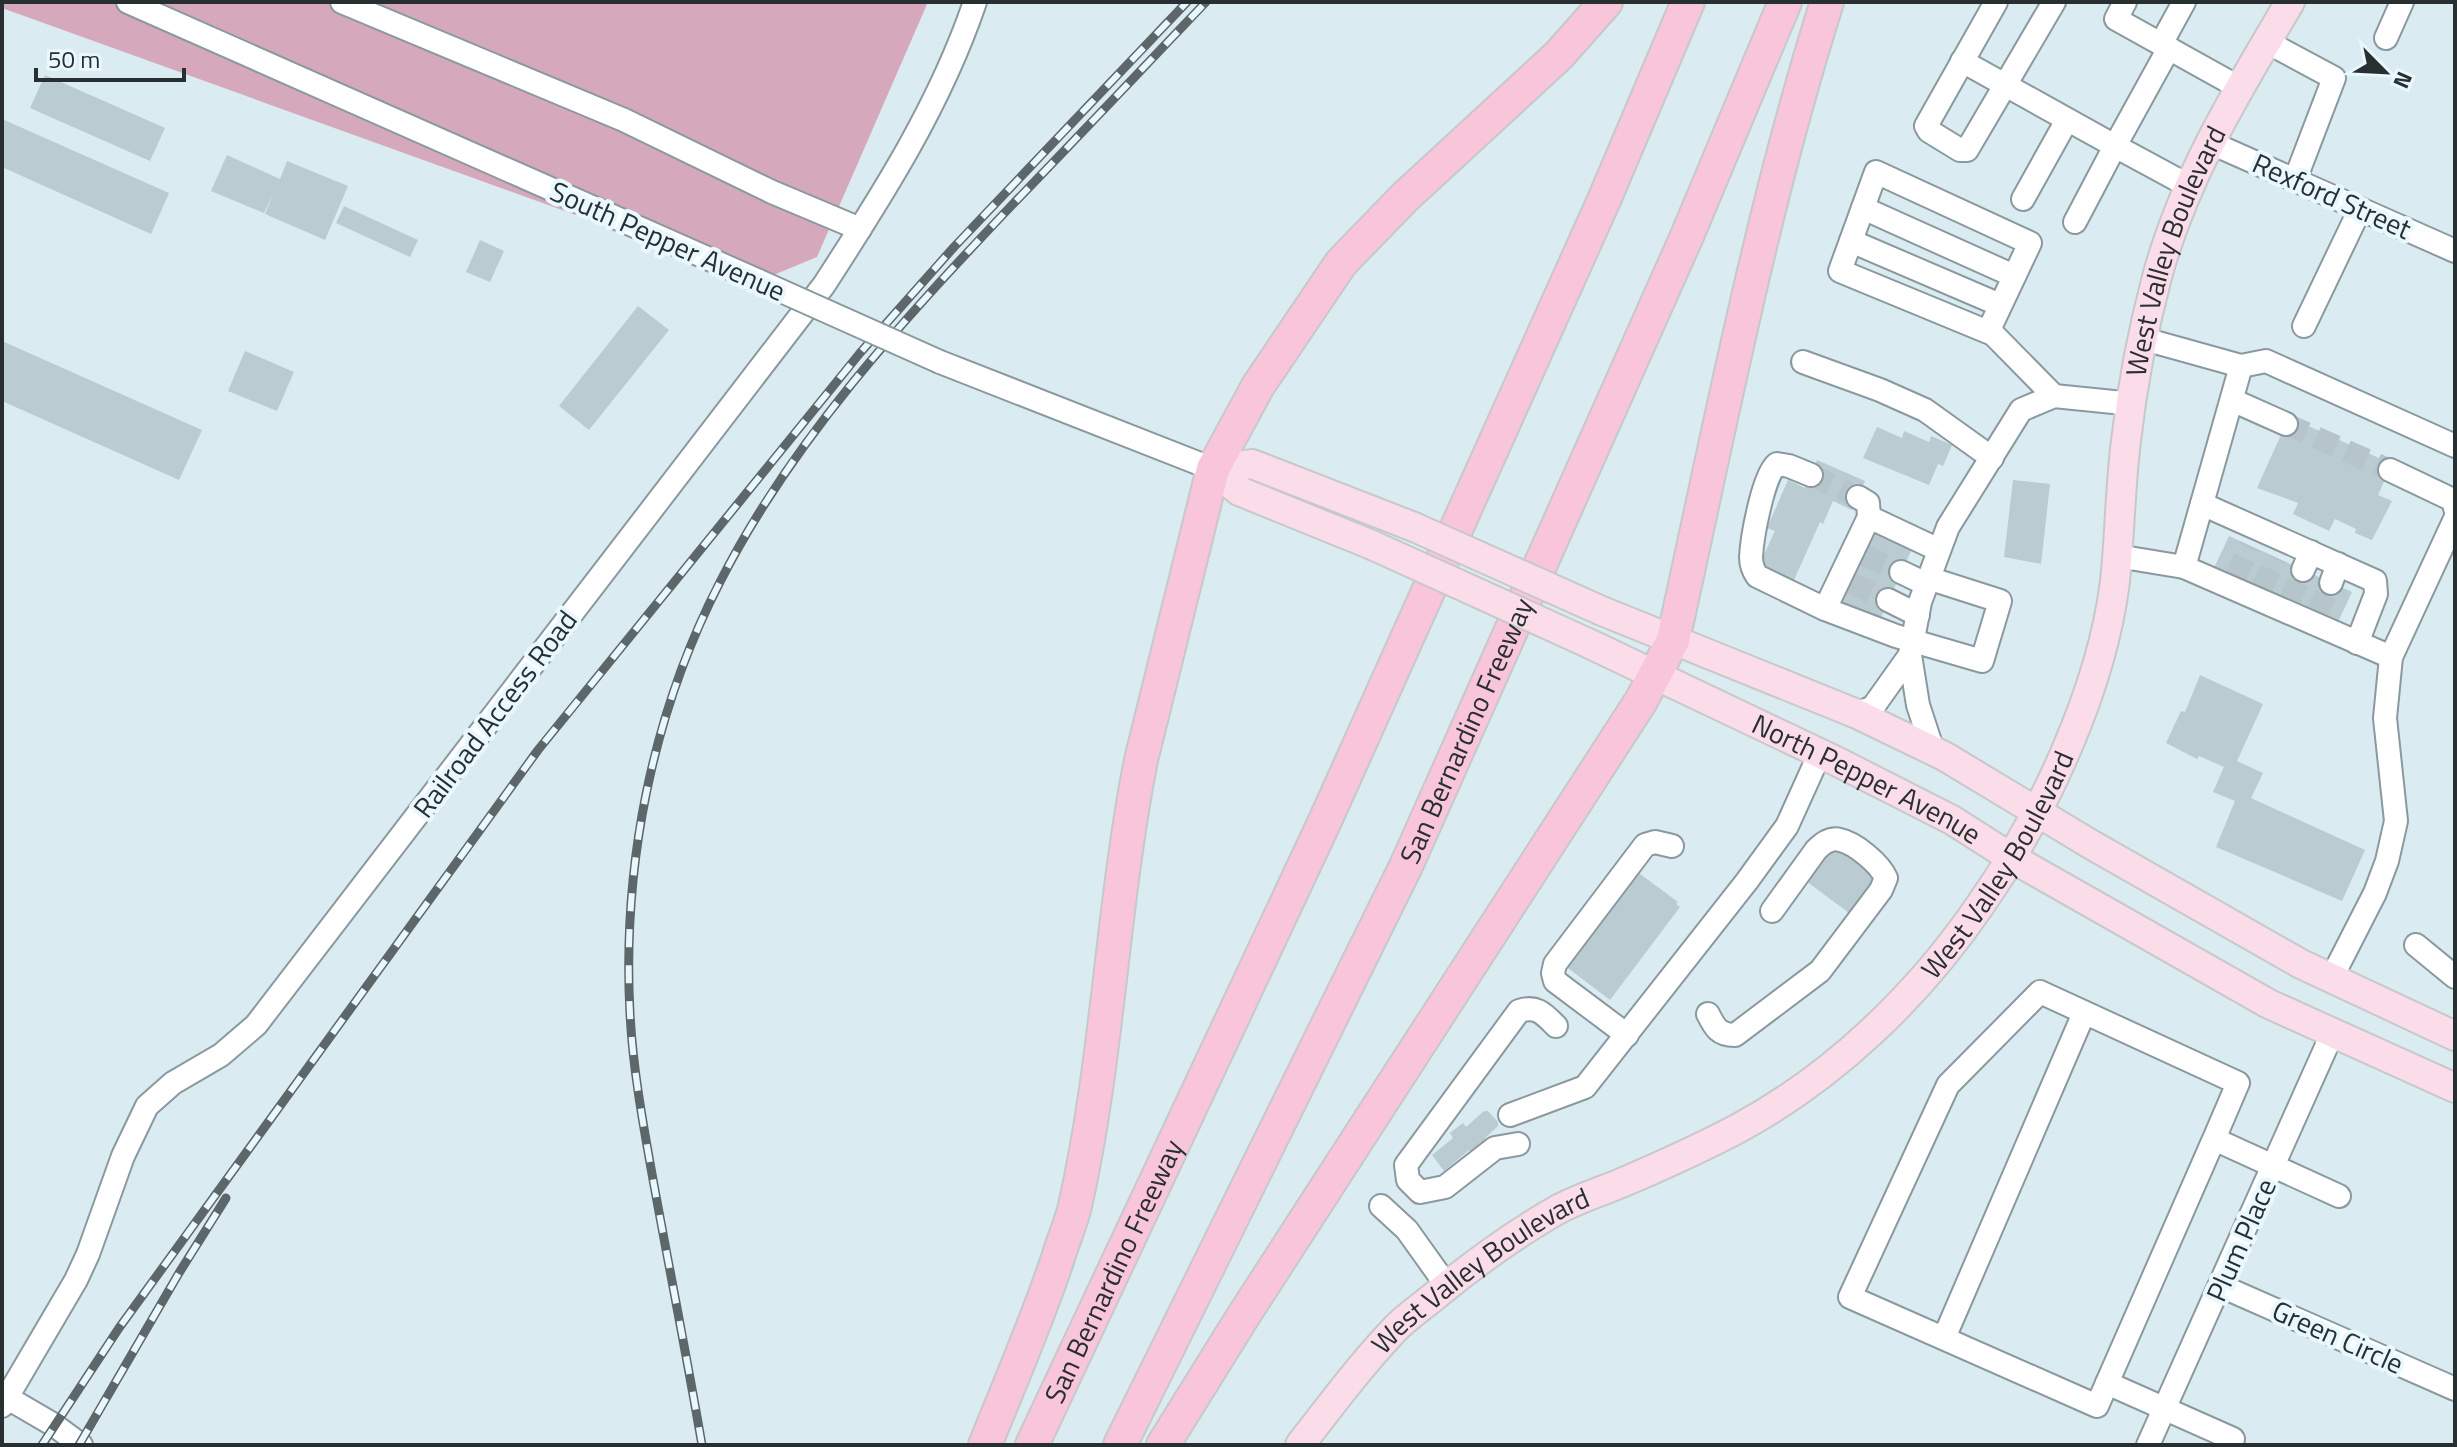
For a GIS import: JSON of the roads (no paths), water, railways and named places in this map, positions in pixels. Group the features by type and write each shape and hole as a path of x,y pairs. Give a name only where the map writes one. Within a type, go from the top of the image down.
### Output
{"highway":[{"path":"985,1445 1044,1298 1074,1209 1094,1107 1131,808 1213,469 1240,415 1341,263 1405,197 1559,55 1606,2"},
{"name":"San Bernardino Freeway","path":"1032,1445 1324,823 1598,215 1688,2"},
{"name":"San Bernardino Freeway","path":"1120,1445 1406,866 1681,251 1785,2"},
{"path":"1163,1445 1655,677 1673,640 1770,202 1827,2"}],"main road":[{"name":"West Valley Boulevard","path":"1300,1445 1396,1327 1475,1263 1559,1209 1739,1128 1804,1089 1879,1025 1950,947 1985,900 2037,813 2089,689 2112,598 2126,440 2157,276 2189,186 2209,142 2290,2"},
{"name":"South Pepper Avenue","path":"1213,469 1252,464 1388,516 1498,564"},
{"name":"South Pepper Avenue","path":"1213,469 1239,491 1485,595"},
{"name":"North Pepper Avenue","path":"1498,564 1602,611 1857,714 1933,751 2331,979 2455,1036"},
{"name":"North Pepper Avenue","path":"1485,595 1820,753 1952,820 2010,857 2269,1004 2332,1034 2449,1080"}],"street":[{"name":"South Pepper Avenue","path":"128,2 940,362 1213,469"},
{"path":"342,2 624,120 772,192 860,229"},
{"name":"Railroad Access Road","path":"4,1402 76,1280 123,1156 147,1106 173,1083 221,1055 256,1025 814,297 896,172 924,121 965,33 975,2"},
{"path":"1996,2 1926,126 1960,150 1967,150 2054,2"},
{"path":"2125,2 2116,19 2240,88"},
{"path":"2075,222 2165,46 2184,2"},
{"path":"2386,38 2402,2"},
{"path":"2267,42 2334,78 2295,180"},
{"path":"1962,61 2189,186"},
{"path":"2023,199 2067,120"},
{"name":"Rexford Street","path":"2209,142 2455,251"},
{"path":"1988,332 2030,243 1876,172 1840,271 1988,332 2003,341 2054,396"},
{"path":"1863,208 2014,276"},
{"path":"2304,326 2360,209"},
{"path":"1851,241 2000,305"},
{"path":"2144,339 2241,366 2266,361 2455,446"},
{"path":"1803,362 1925,410 1992,458"},
{"path":"2184,567 2241,366"},
{"path":"1933,751 1918,705 1911,648 1927,581 1948,527 2021,410 2054,396 2133,404"},
{"path":"2232,400 2286,424"},
{"path":"1811,475 1789,466 1777,464 1772,468 1762,493 1750,559 1757,576 1911,648 1982,661 2000,601 1901,572"},
{"path":"2390,470 2440,492 2453,500 2455,508"},
{"path":"2202,504 2254,537 2280,549 2334,573 2375,581 2376,594 2357,643"},
{"path":"1825,609 1845,581 1858,552 1864,507 1939,550"},
{"path":"2331,979 2375,893 2387,861 2396,821 2385,718 2391,657 2455,519"},
{"path":"2117,556 2184,567 2233,583 2391,657"},
{"path":"1888,600 1918,615"},
{"path":"1857,714 1873,707 1911,648"},
{"path":"1510,1115 1585,1087 1787,826 1820,753"},
{"path":"1708,1014 1715,1029 1724,1035 1735,1035 1808,980 1829,960 1881,890 1886,878 1882,868 1873,860 1841,840 1832,839 1816,850 1772,911"},
{"path":"1627,1035 1555,981 1555,964 1645,845 1655,842 1672,846"},
{"path":"2416,945 2455,977"},
{"path":"2040,992 2084,1013 2238,1083 2097,1406 1850,1297 1948,1085 2040,992"},
{"path":"1518,1144 1495,1148 1445,1187 1420,1192 1408,1180 1406,1165 1519,1011 1530,1008 1542,1012 1556,1026"},
{"path":"1944,1338 2084,1013"},
{"name":"Plum Place","path":"2148,1445 2332,1034"},
{"path":"2214,1139 2339,1196"},
{"path":"1381,1206 1407,1230 1447,1286"},
{"name":"Green Circle","path":"2221,1286 2455,1389"},
{"path":"2107,1383 2233,1439"},
{"path":"4,1402 54,1425 81,1445"}],"tunnel":[{"path":"2286,424 2390,470"},
{"path":"1811,475 1858,497"},
{"path":"2235,578 2250,546"},
{"path":"1864,555 1901,572"},
{"path":"2261,589 2276,558"},
{"path":"2289,602 2303,570"},
{"path":"1851,583 1888,600"},
{"path":"2316,614 2331,583"}],"railway":[{"path":"42,1445 119,1328 538,750 860,353 954,247 1187,2"},
{"path":"702,1445 643,1121 630,1014 631,903 637,847 646,792 676,684 696,632 749,530 781,479 852,383 931,292 1206,2"},
{"path":"79,1445 226,1198"}]}
